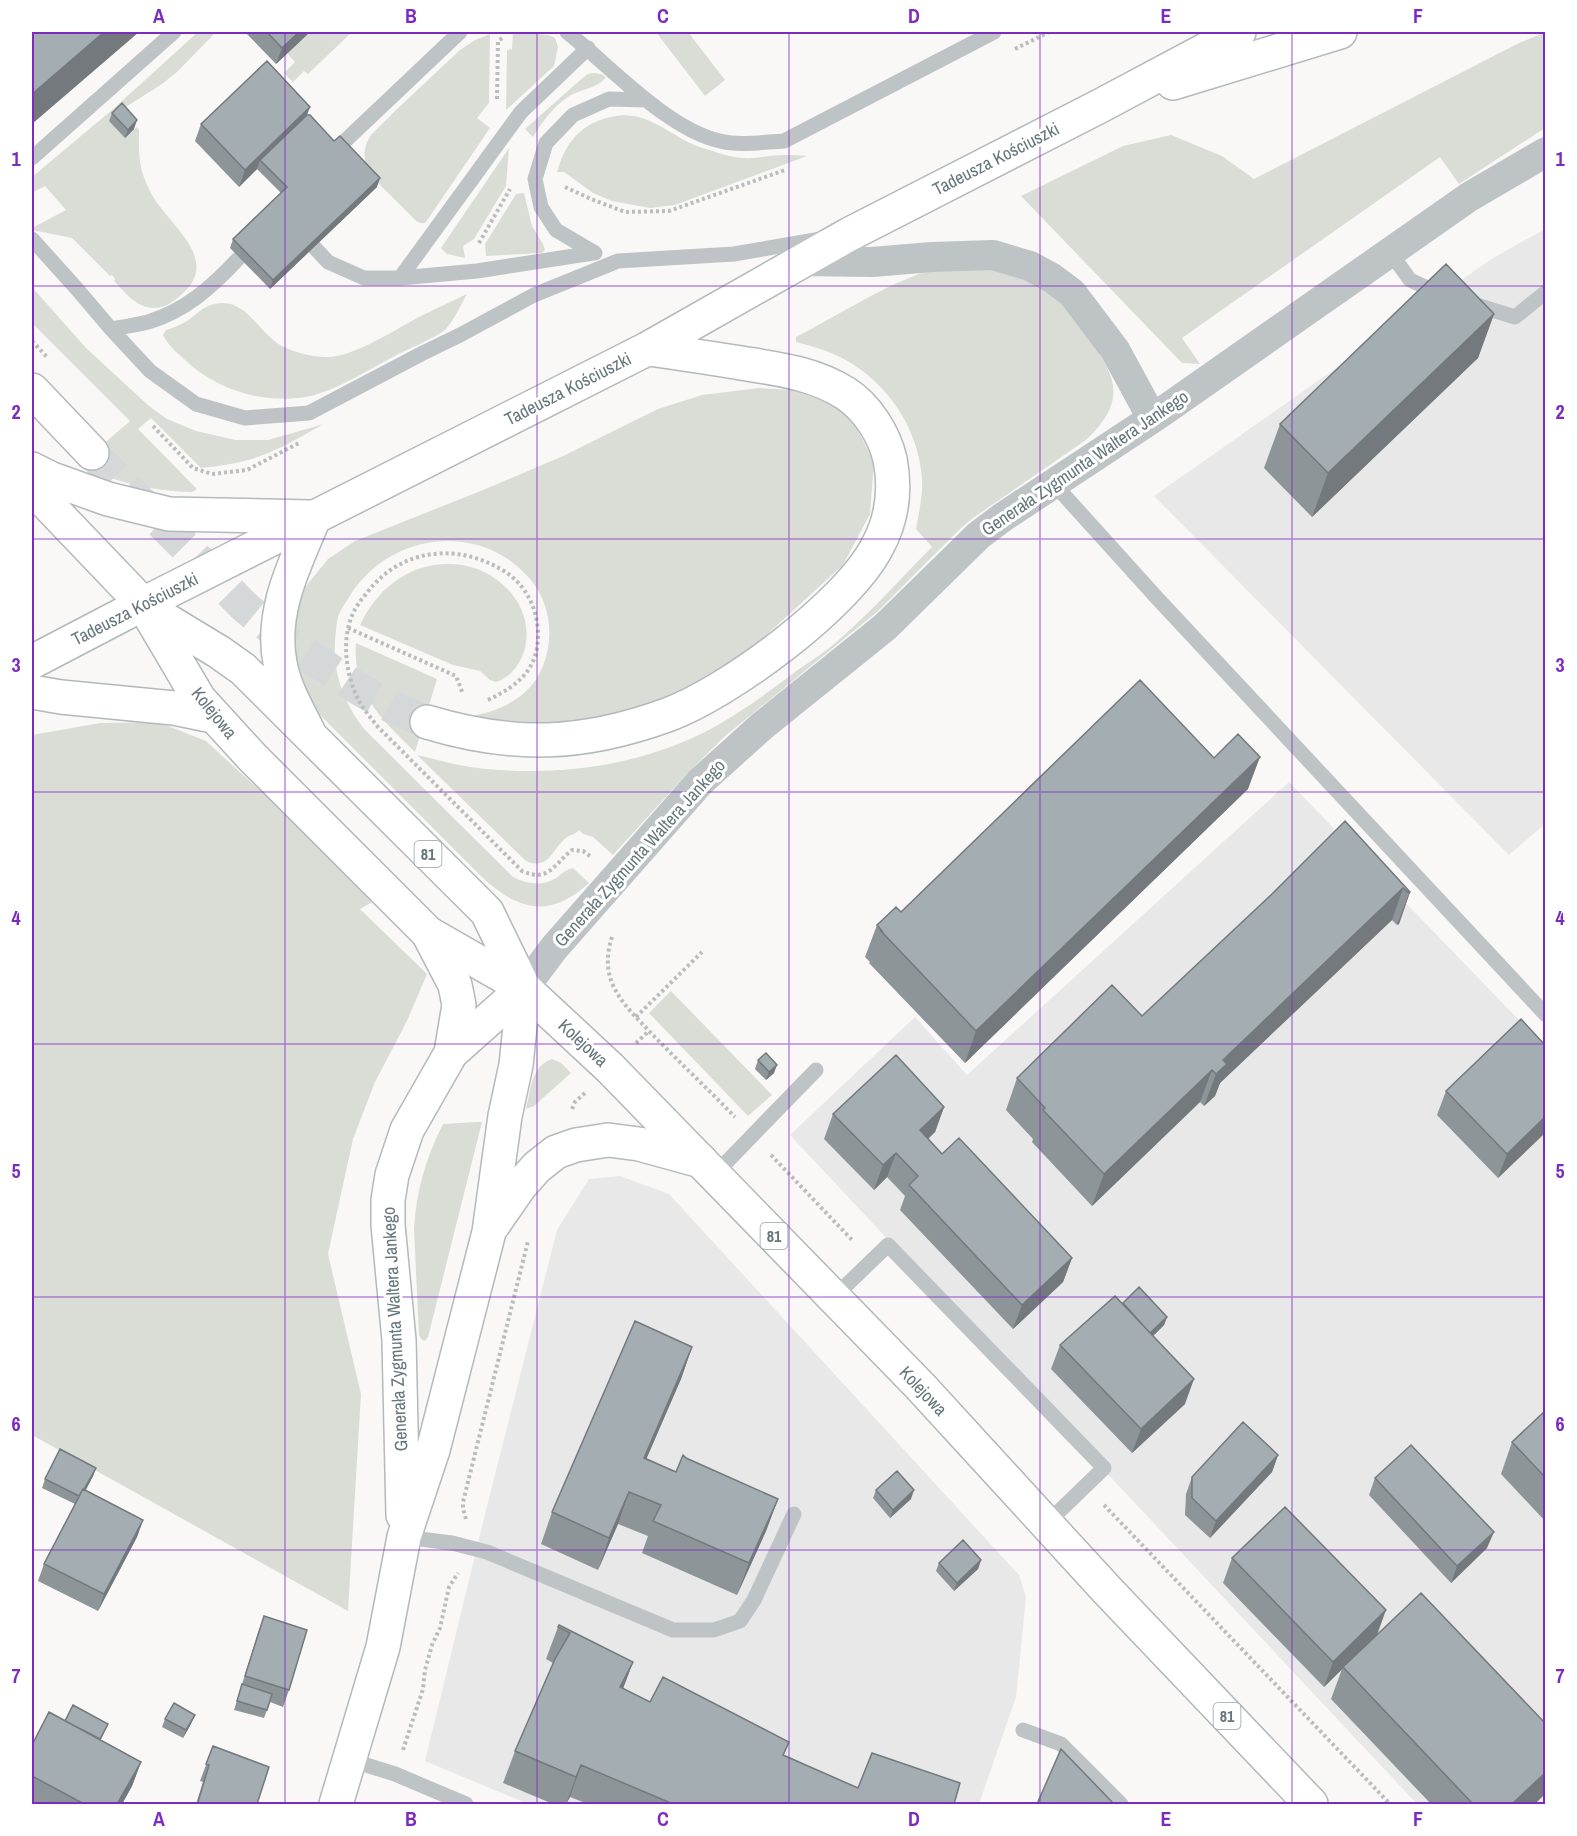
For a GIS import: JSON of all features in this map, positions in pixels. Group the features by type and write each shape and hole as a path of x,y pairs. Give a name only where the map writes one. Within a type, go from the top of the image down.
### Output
{"main road":[{"name":"Tadeusza Kościuszki","path":"32,662 647,349 799,261 1239,32"},
{"name":"Tadeusza Kościuszki","path":"1100,106 1341,32"},
{"path":"427,722 484,736 542,741 605,733 667,715 695,703 765,658 811,621 866,566 888,522 893,499 893,476 888,451 881,434 867,413 847,394 822,380 794,372 647,349"},
{"path":"32,390 92,453"},
{"path":"32,470 52,480 108,499 169,514 314,518 287,583 280,612 277,641 280,665 289,693 309,735"},
{"name":"Kolejowa","path":"32,488 143,605 199,699 213,716 428,933 524,988 610,1068 920,1386 1046,1524 1311,1804"},
{"name":"Kolejowa","path":"143,605 243,669 487,912 524,988"},
{"path":"32,692 174,708 213,716"},
{"path":"428,933 455,985 459,1005 452,1053"},
{"name":"Generała Zygmunta Waltera Jankego","path":"404,1538 399,1340 388,1225 388,1200 392,1175 407,1130 452,1053 524,988"},
{"name":"Generała Zygmunta Waltera Jankego","path":"336,1804 383,1647 404,1538 433,1450 489,1232 505,1116 516,1065 524,988"},
{"path":"489,1232 520,1186 537,1167 556,1152 576,1145 608,1140 639,1144 708,1168"}],"street":[{"name":"Generała Zygmunta Waltera Jankego","path":"524,988 554,948 700,782 762,726 885,627 979,535 1470,197 1545,152"},
{"path":"799,261 873,262 993,255 1030,266 1052,278 1072,293 1115,350 1152,418"}],"lane":[{"path":"32,158 174,32"},
{"path":"346,140 460,32"},
{"path":"567,32 646,100 692,132 721,142 748,144 784,141 994,32"},
{"path":"400,278 521,112 588,48"},
{"path":"618,261 593,253 556,230 541,207 535,179 546,143 573,115 609,99 646,100"},
{"path":"32,239 150,371 195,404 245,418 309,413 534,295 618,261 734,255 848,235"},
{"path":"314,248 328,262 364,278 400,278 477,271 593,253"},
{"path":"1390,252 1410,280 1434,291 1515,317 1545,292"},
{"path":"111,329 148,322 185,306 216,283 238,259"},
{"path":"1054,484 1545,1015"},
{"path":"708,1168 816,1070"},
{"path":"833,1298 888,1245 1104,1468 1046,1524"},
{"path":"404,1538 452,1543 487,1552 673,1630 714,1630 740,1621 754,1600 794,1514"},
{"path":"1023,1730 1061,1744 1121,1804"},
{"path":"350,1760 395,1774 466,1804"}],"path":[{"path":"497,106 498,41 504,37"},
{"path":"475,250 516,180"},
{"path":"153,426 193,468"},
{"path":"487,700 515,686 528,670 537,648 536,615 528,595 520,584 509,574 487,561 448,553 425,555 404,562 373,585 353,612 348,628 346,650 350,677 359,701 378,727 517,868 528,874 540,875 557,866 569,852 577,850 583,851 595,861"},
{"path":"348,628 456,676 466,701"},
{"path":"614,931 608,954 609,975 617,993 649,1031 696,1078"},
{"path":"636,1017 702,952"},
{"path":"641,1038 649,1031"},
{"path":"464,1516 463,1502 529,1236"},
{"path":"395,1774 423,1689 425,1670 432,1645 440,1628 449,1587 461,1570"}],"shaded area":[{"path":"198,32 216,32 177,72 118,112 125,138 137,127 139,130 140,162 147,184 156,202 185,238 196,260 196,271 192,283 182,294 166,305 158,308 148,307 131,299 114,281 112,275 110,276 72,238 32,230 66,210 45,186 32,193 32,177 112,110"},
{"path":"310,32 352,32 308,74 304,71 293,82 284,73 295,62 287,53"},
{"path":"513,32 548,35 555,38 558,47 554,66 506,110 507,50 512,49"},
{"path":"656,32 688,32 725,80 705,96"},
{"path":"1546,32 1545,128 1459,184 1440,157 1182,338 1200,364 1182,363 1021,196 1123,146 1171,135 1222,156 1254,179 1519,43"},
{"path":"490,34 489,103 477,118 490,128 428,219 425,223 421,223 416,221 371,174 365,160 366,144 371,135 396,110 460,50"},
{"path":"594,73 606,77 598,84 572,94 557,105 533,137 525,129 579,81 588,74"},
{"path":"623,115 646,119 692,144 733,157 807,156 675,205 650,208 612,201 593,193 564,172 557,172 566,149 580,132 598,121"},
{"path":"509,148 506,186 474,239 463,246 465,258 447,254 441,248"},
{"path":"524,193 532,226 545,250 542,253 486,256 485,244 516,194"},
{"path":"1545,229 1545,824 1509,855 1154,496 1493,258"},
{"path":"973,264 1036,283 1061,302 1072,315 1102,358 1113,384 1113,397 1109,410 1100,425 1086,440 973,518 877,612 724,737 613,855 593,837 579,830 566,838 545,861 534,863 526,861 417,755 470,767 533,771 565,770 628,760 688,740 716,726 757,700 837,642 932,547 916,529 922,478 914,441 897,407 872,378 857,367 829,352 796,342 796,337 904,280 932,270"},
{"path":"32,287 86,348 149,406 167,419 196,431 236,440 268,440 324,424 262,456 201,468 151,418 138,429 197,489 192,492 134,485 78,466 130,421 32,323"},
{"path":"467,294 452,321 442,332 340,385 306,397 289,399 256,396 225,386 197,370 172,348 163,335 166,330 185,322 206,307 224,303 242,309 269,337 288,349 312,356 337,356 376,341"},
{"path":"759,388 793,390 822,400 851,417 874,462 870,514 843,565 762,639 711,676 659,701 615,716 565,724 522,727 522,722 469,716 494,710 526,692 534,683 545,660 549,628 542,597 530,579 510,560 487,548 462,542 437,542 412,547 389,557 368,573 340,611 335,641 338,677 351,709 364,729 513,877 529,883 545,883 573,868 589,883 561,902 547,906 521,903 508,897 482,877 315,710 296,670 293,625 300,598 307,585 328,559 355,541 563,456 658,409 702,395"},
{"path":"444,564 467,566 495,578 516,600 523,613 526,642 522,657 512,672 500,681 490,680 480,671 453,665 360,625 374,601 393,582 417,570"},
{"path":"356,643 437,679 415,752 381,717 364,691 356,661"},
{"path":"158,722 206,741 378,899 360,909 427,974 407,1021 375,1082 353,1139 328,1254 361,1394 348,1611 32,1435 32,735 100,723"},
{"path":"1289,782 1545,1047 1545,1804 1417,1804 790,1135 915,1017 967,1075"},
{"path":"671,991 772,1095 748,1116 649,1013"},
{"path":"552,1059 561,1063 571,1073 534,1106 526,1109 536,1073 545,1062"},
{"path":"482,1122 428,1337 425,1341 419,1335 414,1229 420,1188 427,1162 443,1124"},
{"path":"620,1176 669,1194 1019,1575 1026,1597 1016,1697 979,1804 528,1804 425,1761 557,1230 589,1179"}],"building":[{"path":"32,32 104,32 32,94"},
{"path":"267,32 299,32 282,48"},
{"path":"267,61 310,107 245,170 201,124"},
{"path":"122,103 137,120 128,130 112,113"},
{"path":"307,115 310,115 334,141 340,136 380,178 273,280 233,239 287,187 260,160"},
{"path":"1446,264 1494,314 1328,473 1280,424"},
{"path":"1140,680 1214,758 1238,734 1260,757 976,1031 877,925 896,907 901,912"},
{"path":"1345,821 1410,892 1403,888 1223,1060 1227,1064 1216,1074 1212,1070 1104,1174 1043,1110 1045,1108 1017,1078 1112,985 1142,1016 1272,894"},
{"path":"1521,1019 1545,1045 1545,1117 1507,1154 1446,1091"},
{"path":"766,1053 777,1065 769,1072 758,1060"},
{"path":"896,1055 944,1107 920,1130 942,1154 959,1138 1072,1258 1022,1305 909,1185 918,1176 896,1153 883,1165 833,1114"},
{"path":"1139,1287 1167,1317 1150,1333 1123,1303"},
{"path":"1115,1296 1194,1379 1141,1429 1060,1345"},
{"path":"635,1321 692,1347 644,1458 676,1472 683,1455 778,1499 749,1563 653,1521 661,1505 629,1492 609,1538 552,1512"},
{"path":"1545,1411 1545,1477 1512,1442"},
{"path":"1243,1422 1278,1455 1216,1521 1192,1498 1192,1477"},
{"path":"1411,1445 1494,1532 1457,1566 1375,1478"},
{"path":"60,1449 96,1468 79,1496 45,1479"},
{"path":"897,1471 914,1490 893,1510 876,1490"},
{"path":"83,1489 143,1520 104,1594 44,1564"},
{"path":"1285,1507 1386,1610 1333,1662 1232,1558"},
{"path":"963,1540 981,1560 957,1583 939,1563"},
{"path":"1421,1593 1545,1723 1545,1773 1512,1804 1473,1804 1343,1667"},
{"path":"264,1616 307,1630 289,1690 245,1676"},
{"path":"559,1625 633,1662 620,1687 650,1702 663,1677 789,1742 783,1755 858,1788 872,1753 960,1783 954,1804 673,1804 581,1765 576,1777 515,1751 555,1659 570,1633 558,1627"},
{"path":"242,1684 272,1694 267,1710 237,1701"},
{"path":"174,1703 195,1715 186,1730 165,1719"},
{"path":"73,1705 108,1724 100,1739 65,1721"},
{"path":"49,1712 141,1762 117,1804 84,1804 32,1776 32,1745"},
{"path":"213,1746 269,1767 257,1804 202,1804 198,1802 209,1765 206,1764"},
{"path":"1061,1749 1114,1804 1037,1804"}],"tunnel":[{"path":"92,453 246,608 288,642 359,689 427,722"}]}
